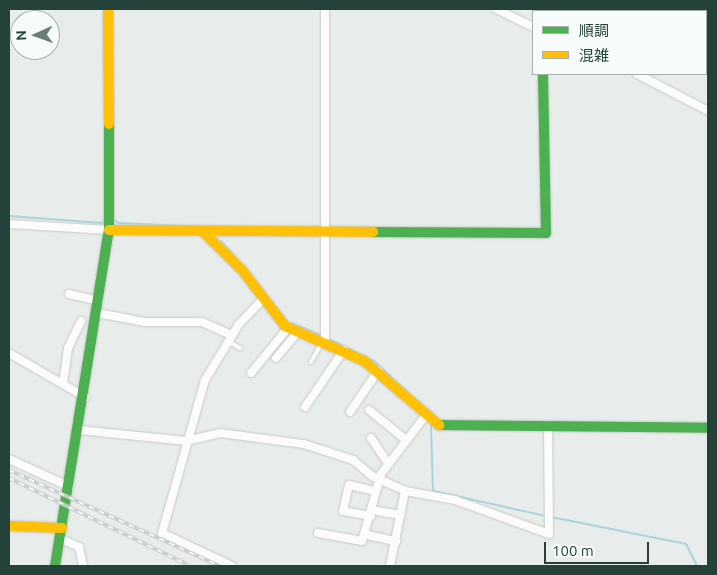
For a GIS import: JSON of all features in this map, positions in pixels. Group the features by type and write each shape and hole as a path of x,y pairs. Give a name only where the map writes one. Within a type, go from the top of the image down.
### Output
{"street":[{"path":"55,566 85,396 109,230 108,9"},
{"path":"324,342 325,9"},
{"path":"496,9 532,27"},
{"path":"9,224 109,230 325,234 546,232 543,75"},
{"path":"639,75 708,111"},
{"path":"203,232 233,260 262,300 293,331 344,350 378,371 437,424 450,428 708,428"},
{"path":"68,294 99,301"},
{"path":"232,566 162,533 186,441 205,380 229,338 262,300"},
{"path":"97,313 145,322 202,322 229,338"},
{"path":"63,384 68,348 81,321"},
{"path":"276,358 293,331"},
{"path":"251,373 293,331"},
{"path":"304,407 344,350"},
{"path":"9,353 85,396"},
{"path":"350,412 378,371"},
{"path":"369,410 406,440"},
{"path":"318,533 362,541 367,536 375,490 379,479 388,463 427,416"},
{"path":"79,430 186,441 220,433 304,444 353,460 379,479 405,491 455,500 549,534 548,428"},
{"path":"371,438 388,463"},
{"path":"9,459 70,487"},
{"path":"375,490 349,485 344,511 401,515"},
{"path":"390,566 405,491"},
{"path":"9,526 62,528"},
{"path":"367,536 396,541"},
{"path":"61,539 79,548 83,566"}],"lane":[{"path":"229,338 240,348"},
{"path":"311,362 324,342"}],"waterway":[{"path":"607,9 611,10"},
{"path":"9,216 103,223 104,218"},
{"path":"113,219 118,223 206,227"},
{"path":"221,241 234,255"},
{"path":"291,323 321,335"},
{"path":"329,339 374,361 429,412"},
{"path":"431,425 433,491 546,516"},
{"path":"551,517 686,544 697,566"}],"railway":[{"path":"9,470 220,566"},
{"path":"9,478 190,566"}],"traffic: fast":[{"path":"373,232 546,233 543,75"},
{"path":"55,566 109,230 109,124"},
{"path":"439,425 708,428"}],"traffic: slow":[{"path":"108,9 109,124"},
{"path":"109,230 373,232"},
{"path":"203,232 242,270 285,326 364,361 439,425"},
{"path":"9,526 62,528"}]}
